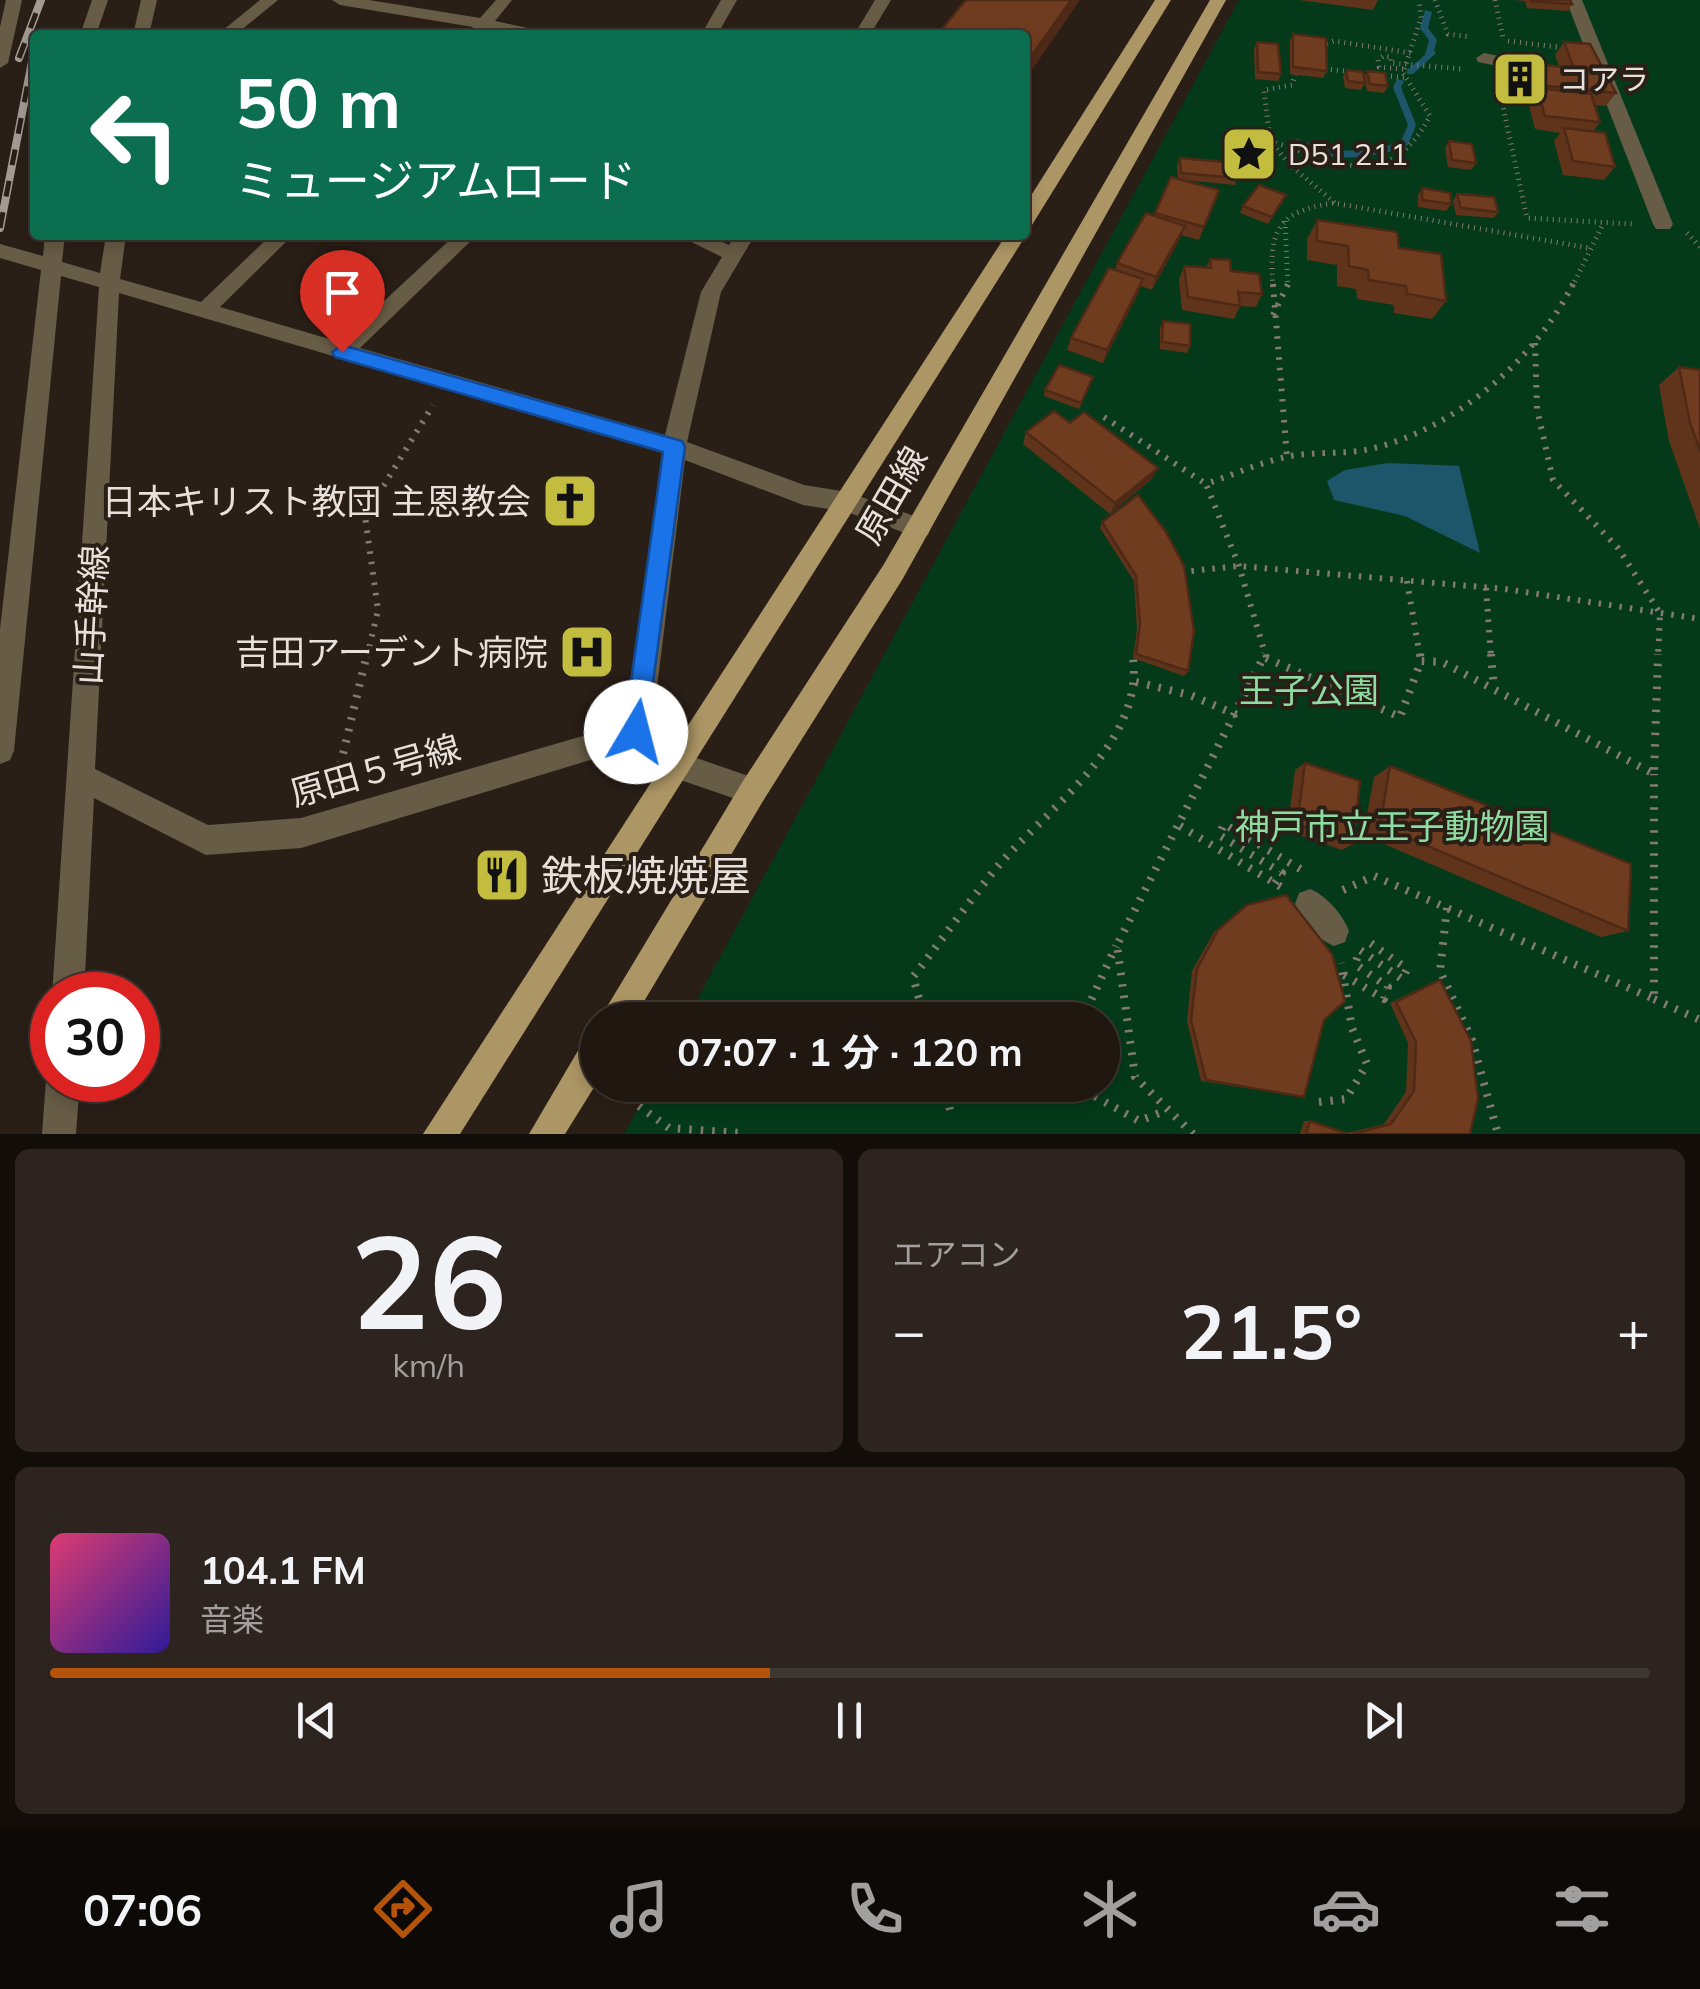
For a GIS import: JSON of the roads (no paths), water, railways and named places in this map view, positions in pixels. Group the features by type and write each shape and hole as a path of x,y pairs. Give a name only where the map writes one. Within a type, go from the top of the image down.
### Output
{"main road":[{"path":"1030,212 1163,0"},
{"name":"原田線","path":"626,1002 919,528 1218,0"},
{"name":"原田線","path":"440,1134 1013,240"},
{"path":"546,1134 580,1078"}],"street":[{"path":"0,63 14,0"},
{"path":"90,30 100,0"},
{"path":"142,30 149,0"},
{"path":"231,30 270,0"},
{"path":"340,0 479,30 504,0"},
{"path":"712,30 730,0"},
{"path":"865,30 884,0"},
{"path":"1574,0 1590,51 1664,224"},
{"name":"山手幹線","path":"0,751 55,240"},
{"name":"山手幹線","path":"69,972 108,284 115,240"},
{"path":"202,312 279,240"},
{"path":"342,352 463,240"},
{"path":"713,240 740,245 711,292 674,447 636,732 676,765 753,791"},
{"path":"0,251 674,447 803,495 848,502 919,528"},
{"name":"原田５号線","path":"81,777 206,840 301,833 636,732"},
{"path":"1317,893 1334,931"},
{"path":"59,1134 61,1102"}],"water":[{"path":"1388,463 1459,466 1480,553 1405,516 1334,500 1327,481 1345,470"}],"waterway":[{"path":"1428,12 1424,28 1433,40 1429,54"},
{"path":"1410,72 1432,53"},
{"path":"1297,142 1336,154 1380,152 1405,143 1412,125 1397,87 1400,81"}],"railway":[{"path":"19,58 41,0"},
{"path":"0,228 30,72"}],"place":[{"name":"コアラ","path":"1520,79"},
{"name":"D51 211","path":"1249,154"},
{"name":"日本キリスト教団 主恩教会","path":"570,501"},
{"name":"吉田アーデント病院","path":"587,652"},
{"name":"鉄板焼焼屋","path":"502,875"}],"park label":[{"name":"王子公園","path":"1309,690"},
{"name":"神戸市立王子動物園","path":"1392,826"}]}
